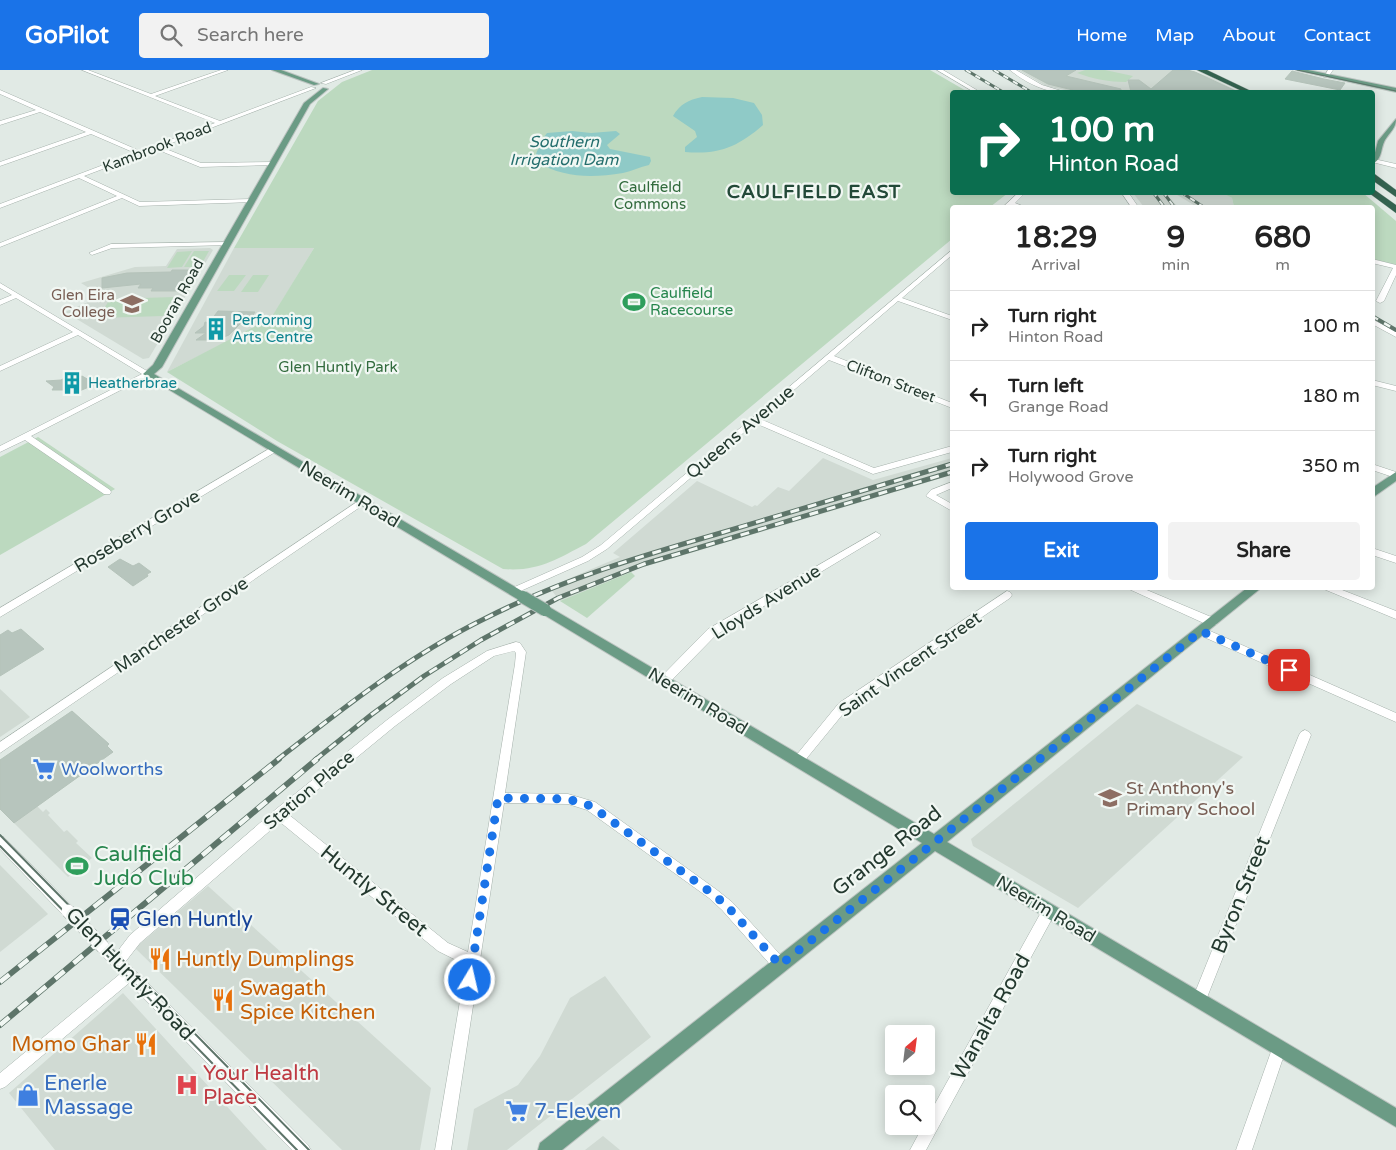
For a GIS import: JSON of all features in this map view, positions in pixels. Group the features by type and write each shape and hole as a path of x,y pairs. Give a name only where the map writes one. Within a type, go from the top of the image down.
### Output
{"highway":[{"path":"1201,70 1250,90"},
{"path":"1214,70 1250,90"},
{"path":"1375,177 1396,194"},
{"path":"1375,193 1396,210"}],"main road":[{"path":"275,70 321,86 313,97"},
{"path":"1300,70 1329,73 1396,90"},
{"name":"Booran Road","path":"148,374 157,367 307,103 321,86"},
{"path":"1375,154 1396,122"},
{"name":"Neerim Road","path":"148,374 1396,1118"},
{"path":"1375,492 1394,480"},
{"name":"Grange Road","path":"546,1150 1252,590"}],"street":[{"path":"84,70 220,123"},
{"path":"150,96 226,70"},
{"name":"Kambrook Road","path":"0,206 360,70"},
{"path":"939,70 974,90"},
{"path":"1012,70 1040,86 1055,90"},
{"path":"95,74 102,72"},
{"path":"0,92 140,153"},
{"path":"291,96 306,97 307,103"},
{"path":"0,123 40,110"},
{"path":"0,164 90,132"},
{"path":"156,147 200,165 272,164"},
{"path":"1375,156 1396,166"},
{"path":"79,176 140,204 251,202"},
{"path":"1007,205 1019,195"},
{"path":"0,245 123,196"},
{"path":"92,253 111,246 227,244"},
{"name":"Queens Avenue","path":"518,594 599,550 950,254"},
{"path":"1375,262 1396,267 1380,301"},
{"name":"Neerim Road","path":"0,285 148,374"},
{"path":"0,303 17,295"},
{"path":"898,299 950,317"},
{"path":"1375,323 1396,334"},
{"path":"0,368 78,332"},
{"name":"Clifton Street","path":"829,357 950,405"},
{"name":"Booran Road","path":"0,449 148,374"},
{"path":"1375,383 1396,389"},
{"path":"754,420 873,471 950,450"},
{"path":"26,436 107,492"},
{"name":"Roseberry Grove","path":"0,613 274,448"},
{"path":"1375,469 1394,480"},
{"path":"950,486 934,492 930,496 950,507"},
{"name":"Manchester Grove","path":"0,748 363,502"},
{"name":"Lloyds Avenue","path":"664,681 712,632 876,535"},
{"path":"1375,552 1396,560"},
{"path":"1138,590 1207,626 1396,718"},
{"path":"1334,590 1396,615"},
{"name":"Saint Vincent Street","path":"798,761 843,706 1007,595"},
{"name":"Station Place","path":"118,962 135,939 279,814 386,727 441,686 502,647 511,644 518,647 521,656 498,798"},
{"name":"Byron Street","path":"1199,1000 1305,735"},
{"path":"443,1150 498,798 568,799 591,806 713,894 727,906 780,965"},
{"name":"Huntly Street","path":"279,814 443,947 473,962"},
{"name":"Glen Huntly Road","path":"0,840 303,1150"},
{"name":"Wanalta Road","path":"918,1150 1049,911"},
{"path":"0,1082 130,974"},
{"path":"1244,1150 1279,1049"}],"shaded area":[{"path":"1018,70 1189,70 1210,77 1236,90 1066,90 1046,86"},
{"path":"1135,195 1167,195 1176,205 1142,205"},
{"path":"1177,195 1226,195 1232,198 1234,205 1194,205"},
{"name":"Glen Eira College","path":"210,248 213,250 149,358 143,359 65,312 102,296 81,283 135,267 166,266 177,249"},
{"path":"234,248 314,248 271,319 167,372"},
{"path":"823,458 873,480 950,459 950,476 637,569 560,601 549,587 620,557 613,553 697,481 752,507 757,506 778,487 789,491"},
{"path":"0,689 30,717 0,737"},
{"name":"St Anthony's Primary School","path":"1137,704 1243,757 1078,908 973,846 971,839"},
{"name":"Woolworths","path":"72,711 109,744 107,746 113,752 37,806 43,812 46,809 50,813 48,815 64,832 67,830 78,841 76,843 92,858 68,877 0,809 0,760"},
{"path":"0,865 48,914 0,952"},
{"path":"208,886 431,1088 420,1150 342,1150 135,948"},
{"path":"605,976 651,1037 507,1150 467,1150 474,1109 518,1085 540,1056 570,998"},
{"path":"123,993 267,1150 55,1150 9,1093"},
{"path":"603,1136 620,1150 585,1150"}],"green space":[{"name":"Caulfield Racecourse","path":"372,70 930,70 965,90 950,90 950,195 1005,195 993,205 950,205 950,241 586,544 547,563 527,568 503,569 277,441 167,372 271,318 314,248 234,248 318,101 342,82"},
{"path":"1085,70 1105,70 1133,76 1126,82 1120,82 1101,80 1077,73"},
{"path":"1226,195 1365,195 1396,221 1396,265 1375,260 1375,205 1234,205 1232,198"},
{"path":"192,251 182,267 167,268 177,252"},
{"path":"194,251 209,251 200,267 184,267"},
{"path":"229,275 246,275 234,291 217,291"},
{"path":"253,275 269,275 258,292 241,292"},
{"path":"174,297 163,316 98,318 110,299"},
{"path":"38,437 115,489 0,555 0,457"},
{"path":"631,572 635,576 587,618 560,601"}],"water":[{"path":"702,97 733,98 754,103 762,115 763,125 745,139 727,148 708,152 685,152 685,147 697,137 695,131 673,116 685,103"},
{"name":"Southern Irrigation Dam","path":"572,131 591,133 616,131 620,134 607,145 610,149 650,157 651,161 649,165 623,173 600,176 568,174 536,162 536,153 545,143 544,137 547,133"}],"building":[{"path":"1022,70 1076,70 1066,76 1121,90 1073,90 1048,84"},
{"path":"1173,70 1187,70 1234,90 1130,90 1128,80 1139,80 1151,89"},
{"path":"1292,71 1345,83 1340,90 1285,79"},
{"path":"172,270 198,270 185,291 151,291 153,288 138,288 141,284 102,288 102,278 127,273 171,272"},
{"name":"Performing Arts Centre","path":"218,311 255,312 248,322 242,322 229,335 216,340 196,340 206,333 195,333 204,326 205,322 209,323"},
{"name":"Heatherbrae","path":"72,374 78,378 82,376 96,384 77,392 69,387 63,390 52,390 54,387 46,381 61,380"},
{"path":"120,559 133,566 139,563 151,572 133,586 108,567"},
{"path":"21,629 44,649 0,676 0,635 8,630 12,633"},
{"name":"Woolworths","path":"72,711 109,744 107,746 113,752 14,823 0,809 0,760"}],"tram line":[{"path":"1297,70 1396,91"},
{"path":"0,835 309,1150"},
{"path":"0,846 297,1150"}],"railway":[{"path":"966,70 1000,90"},
{"path":"994,70 1028,90"},
{"path":"1155,195 1163,205"},
{"path":"1165,195 1173,205"},
{"path":"1186,195 1200,205"},
{"path":"1375,318 1396,330"},
{"path":"277,760 352,702 404,665 486,618 544,591 633,559 950,465"},
{"path":"315,760 424,676 481,640 558,598 644,564 950,473"},
{"path":"0,982 279,759"},
{"path":"0,1025 317,759"}],"place":[{"name":"Caulfield Racecourse","path":"634,302"},
{"name":"Glen Eira College","path":"132,304"},
{"name":"Performing Arts Centre","path":"216,329"},
{"name":"Heatherbrae","path":"72,383"},
{"name":"Woolworths","path":"44,769"},
{"name":"St Anthony's Primary School","path":"1110,798"},
{"name":"Caulfield Judo Club","path":"77,866"},
{"name":"Glen Huntly","path":"120,919"},
{"name":"Huntly Dumplings","path":"160,959"},
{"name":"Swagath Spice Kitchen","path":"223,1000"},
{"name":"Momo Ghar","path":"146,1044"},
{"name":"Your Health Place","path":"187,1085"},
{"name":"Enerle Massage","path":"28,1095"},
{"name":"7-Eleven","path":"517,1111"}],"district":[{"name":"CAULFIELD EAST","path":"814,192"}],"route":[{"path":"470,980 498,798 568,799 591,806 713,894 727,906 780,965 1201,631 1289,670"}],"park label":[{"name":"Caulfield Commons","path":"650,196"},
{"name":"Glen Huntly Park","path":"338,367"}]}
